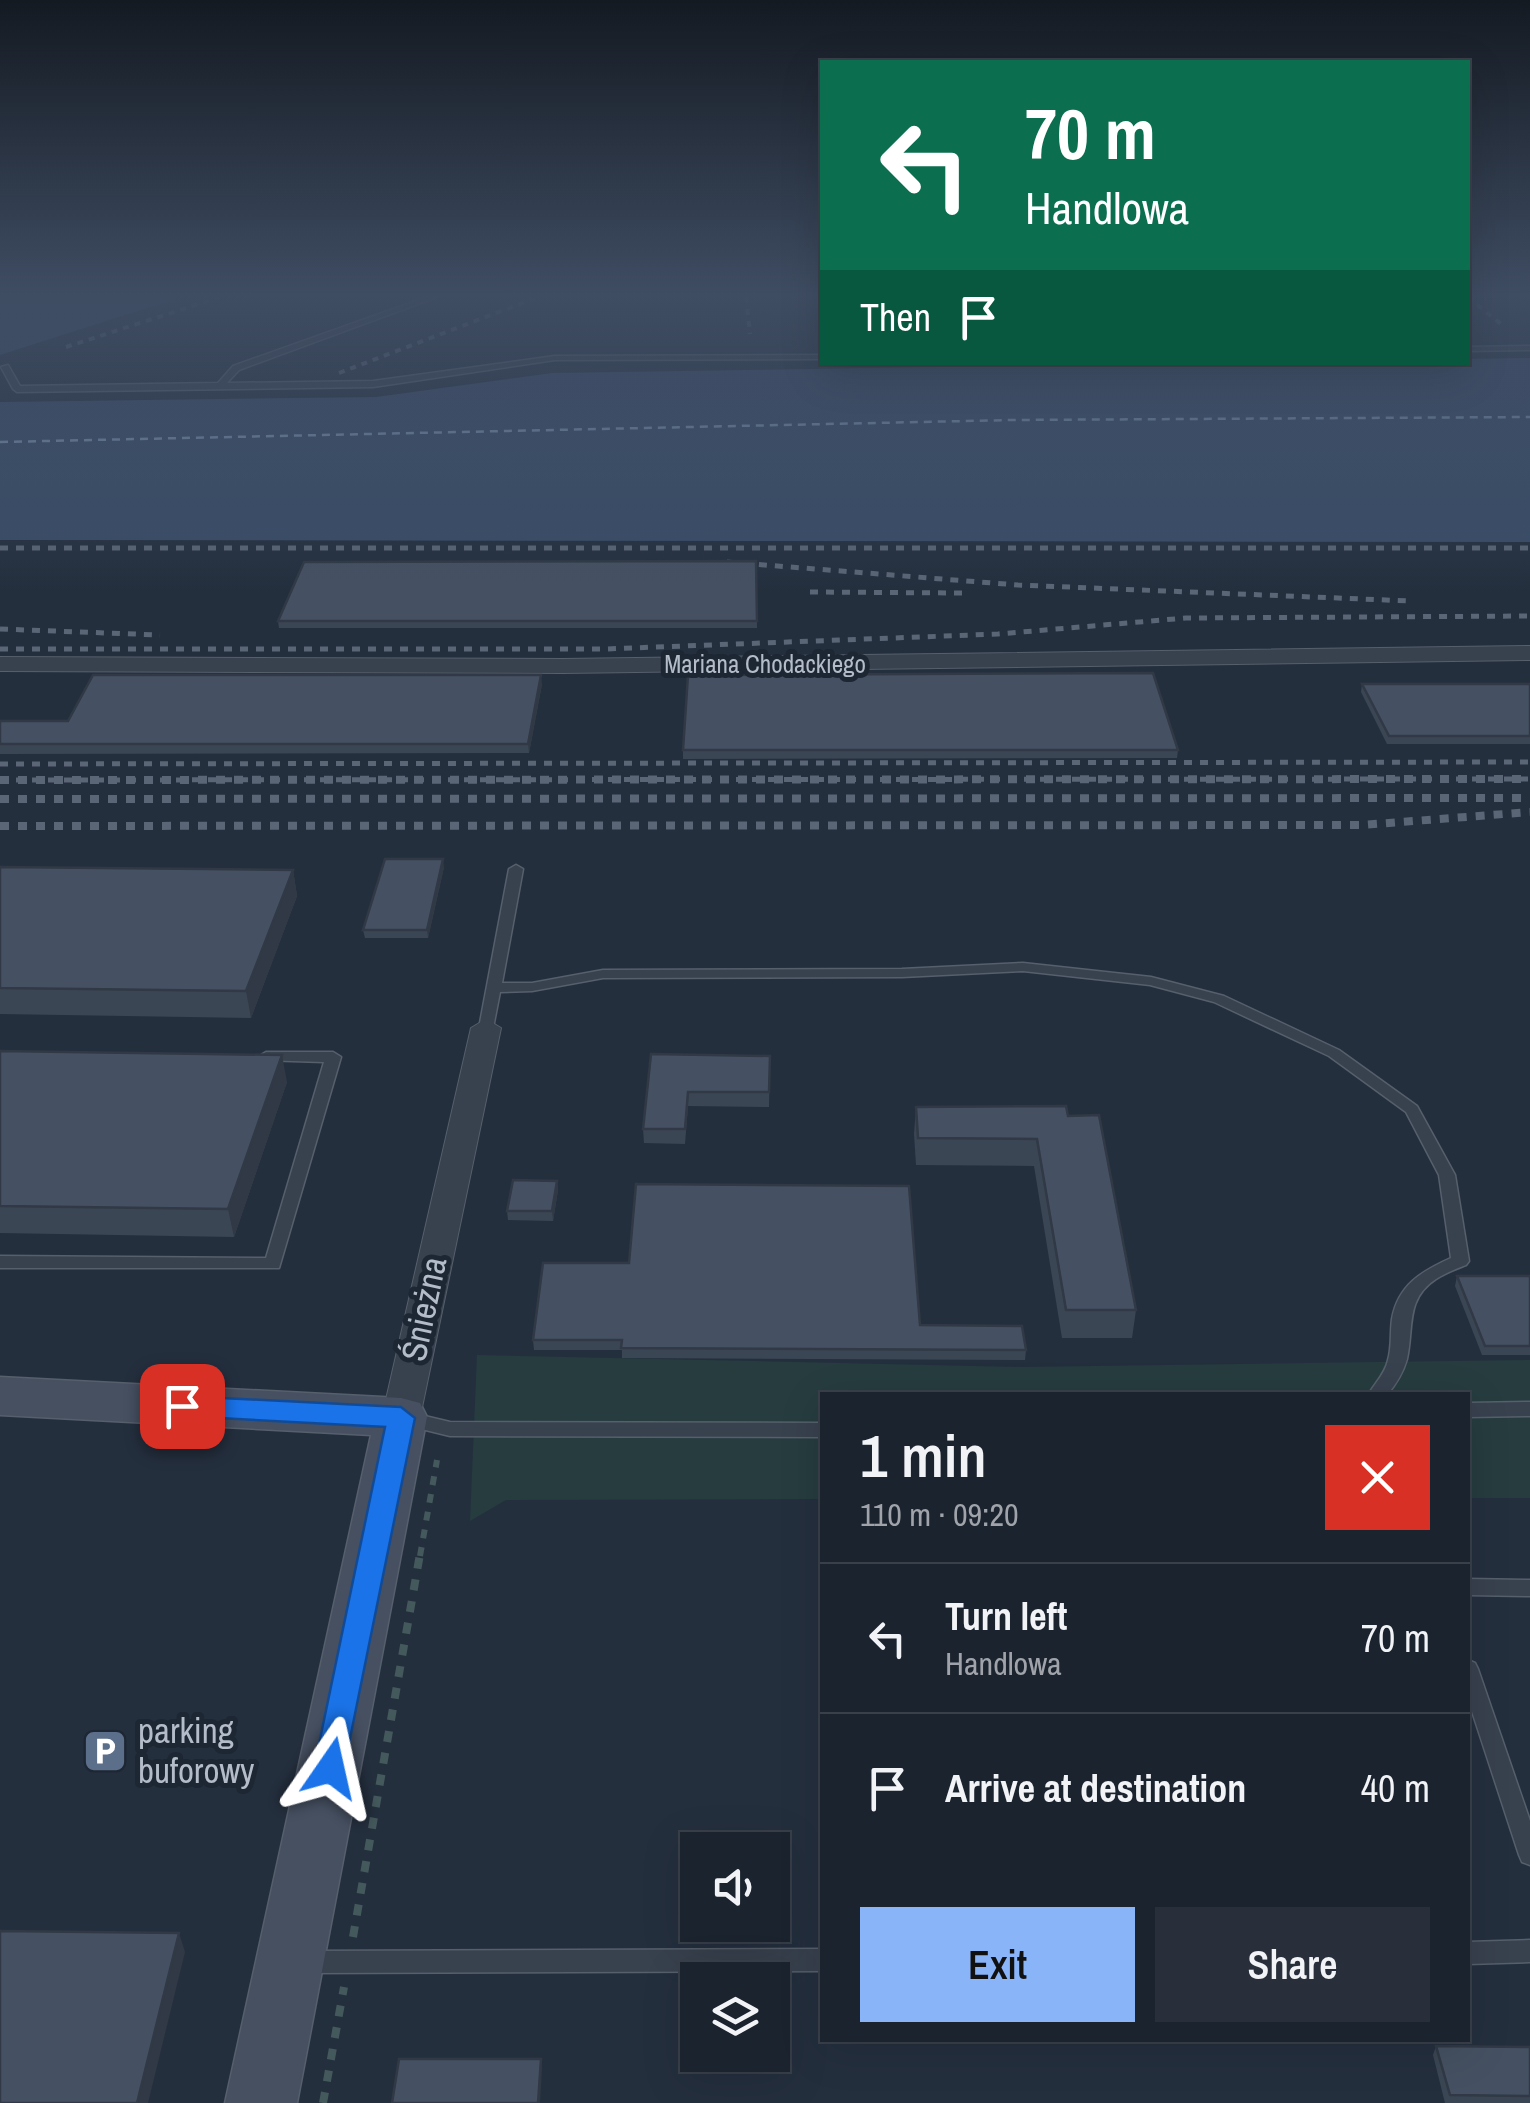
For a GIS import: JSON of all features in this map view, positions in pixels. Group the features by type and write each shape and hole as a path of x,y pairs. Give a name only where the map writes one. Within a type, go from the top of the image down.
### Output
{"street":[{"name":"Mariana Chodackiego","path":"0,664 563,666 1530,652"},
{"name":"Śnieżna","path":"262,2103 319,1962 422,1423 486,1028"},
{"path":"0,1396 422,1423"}],"lane":[{"name":"Śnieżna","path":"486,1028 516,868"},
{"path":"494,988 532,988 602,974 902,973 1023,967 1151,981 1219,999 1273,1022 1334,1053 1412,1108 1447,1176 1460,1261 1432,1270 1412,1286 1403,1304 1394,1373 1378,1392"},
{"path":"2,1266 273,1264 333,1057 255,1056"},
{"path":"1470,1410 1530,1409"},
{"path":"422,1423 820,1430"},
{"path":"1470,1587 1530,1588"},
{"path":"1470,1675 1530,1855"},
{"path":"1470,1953 1530,1951"},
{"path":"319,1962 820,1960"}],"path":[{"path":"323,2103 319,1962 422,1423"}],"green space":[{"path":"477,1355 1022,1367 1530,1360 1530,1498 1470,1498 1470,1392 820,1392 820,1499 506,1500 470,1521"}],"water":[{"path":"1530,395 1530,542 0,540 0,402 376,397"}],"building":[{"path":"756,561 757,621 278,621 304,562"},
{"path":"1153,673 1178,750 683,750 688,675"},
{"path":"93,675 541,675 528,744 0,744 0,721 68,721"},
{"path":"1362,684 1530,684 1530,736 1389,736"},
{"path":"385,859 443,859 427,930 363,930"},
{"path":"0,867 293,870 246,991 0,988"},
{"path":"0,1051 282,1055 228,1209 0,1206"},
{"path":"651,1054 770,1056 769,1092 688,1092 685,1129 643,1129"},
{"path":"1066,1106 1068,1116 1099,1115 1136,1310 1066,1310 1037,1139 918,1138 916,1107"},
{"path":"513,1180 557,1181 552,1211 507,1211"},
{"path":"636,1184 909,1186 920,1325 1022,1326 1026,1350 621,1348 622,1340 533,1340 543,1263 629,1263"},
{"path":"1457,1276 1530,1276 1530,1346 1485,1346"},
{"path":"0,1931 179,1933 137,2103 0,2103"},
{"path":"1436,2046 1530,2047 1530,2096 1450,2095"},
{"path":"399,2059 541,2059 538,2103 392,2103"}],"ferry route":[{"path":"0,442 1012,420 1530,417"}],"railway":[{"path":"0,548 1530,548"},
{"path":"727,562 1018,585 1411,601"},
{"path":"810,592 963,593"},
{"path":"0,649 605,649 998,634 1186,618 1530,616"},
{"path":"0,629 160,635"},
{"path":"0,764 1530,762"},
{"path":"0,780 1530,779"},
{"path":"0,799 1530,798"},
{"path":"0,826 1362,825 1530,812"}],"place":[{"name":"parking buforowy","path":"105,1751"}],"route":[{"path":"182,1406 401,1418 331,1768"}]}
